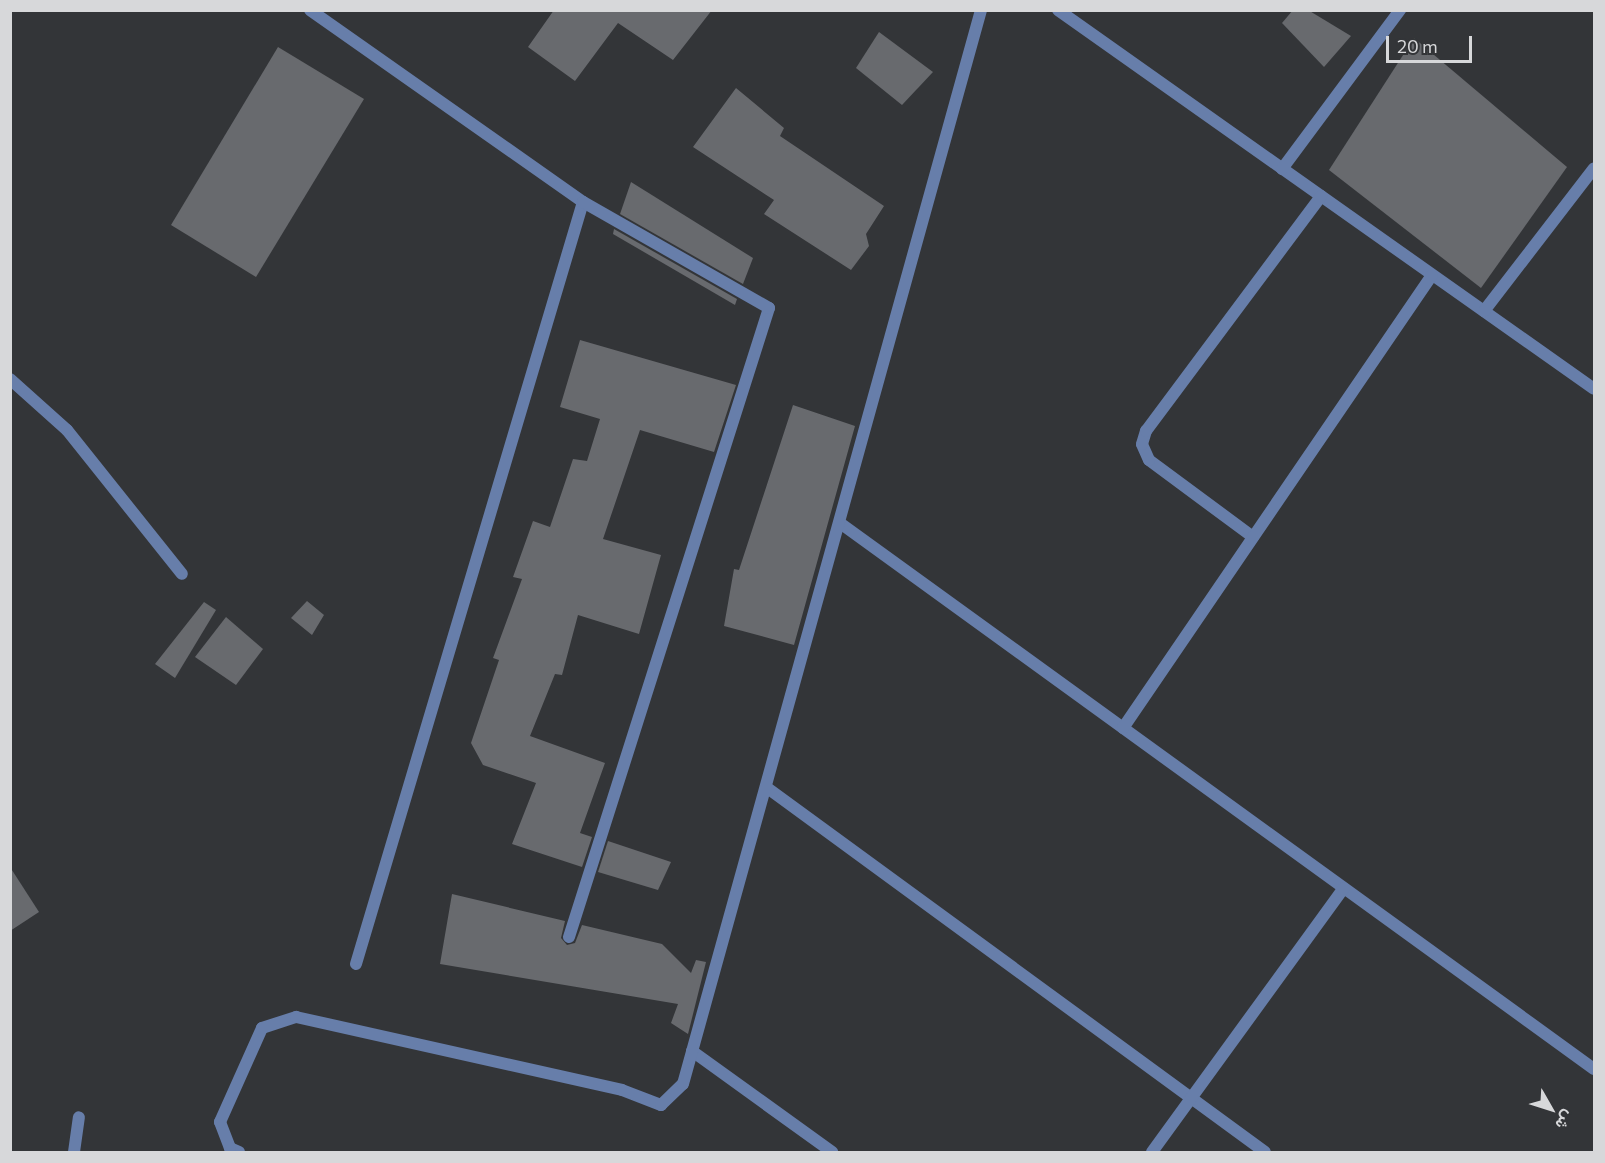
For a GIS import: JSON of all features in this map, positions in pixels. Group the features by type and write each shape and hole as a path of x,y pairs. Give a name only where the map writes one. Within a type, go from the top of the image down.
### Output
{"street":[{"path":"310,10 583,202 769,308 569,937"},
{"path":"238,1152 230,1148 220,1122 262,1028 296,1017 622,1090 661,1105 683,1084 981,10"},
{"path":"1058,10 1594,389"},
{"path":"1282,169 1400,10"},
{"path":"1484,311 1594,168"},
{"path":"1253,537 1149,460 1142,444 1146,431 1321,196"},
{"path":"356,964 583,202"},
{"path":"1123,728 1432,274"},
{"path":"10,379 67,430 182,574"},
{"path":"840,523 1594,1070"},
{"path":"766,787 1264,1152"},
{"path":"1152,1152 1344,888"},
{"path":"692,1051 832,1152"},
{"path":"74,1152 79,1117"}],"building":[{"path":"554,10 712,10 673,60 618,23 575,81 528,47"},
{"path":"1293,10 1308,10 1351,36 1324,67 1282,23"},
{"path":"879,32 933,72 902,105 856,68"},
{"path":"1414,38 1567,167 1481,288 1329,170"},
{"path":"278,47 364,99 256,277 171,225"},
{"path":"736,88 784,128 780,136 884,206 866,234 869,246 851,270 764,214 774,200 693,147"},
{"path":"631,182 753,258 743,284 620,214"},
{"path":"614,229 737,299 735,305 613,234"},
{"path":"580,340 736,385 714,452 640,430 603,539 661,555 639,634 578,615 562,675 555,674 530,736 605,763 580,833 592,837 582,867 512,844 536,783 483,765 471,743 499,660 493,658 522,579 513,577 533,521 550,527 573,459 587,461 600,419 560,407"},
{"path":"793,405 855,426 794,645 724,626 734,569 739,570"},
{"path":"307,601 324,615 312,635 291,618"},
{"path":"204,602 216,610 175,678 155,664"},
{"path":"226,617 263,649 236,685 195,657"},
{"path":"608,841 671,862 658,890 598,872"},
{"path":"10,867 39,912 10,931"},
{"path":"452,894 565,921 561,938 567,945 575,943 582,925 662,944 691,973 696,960 706,962 688,1034 671,1023 678,1004 440,964"}]}
